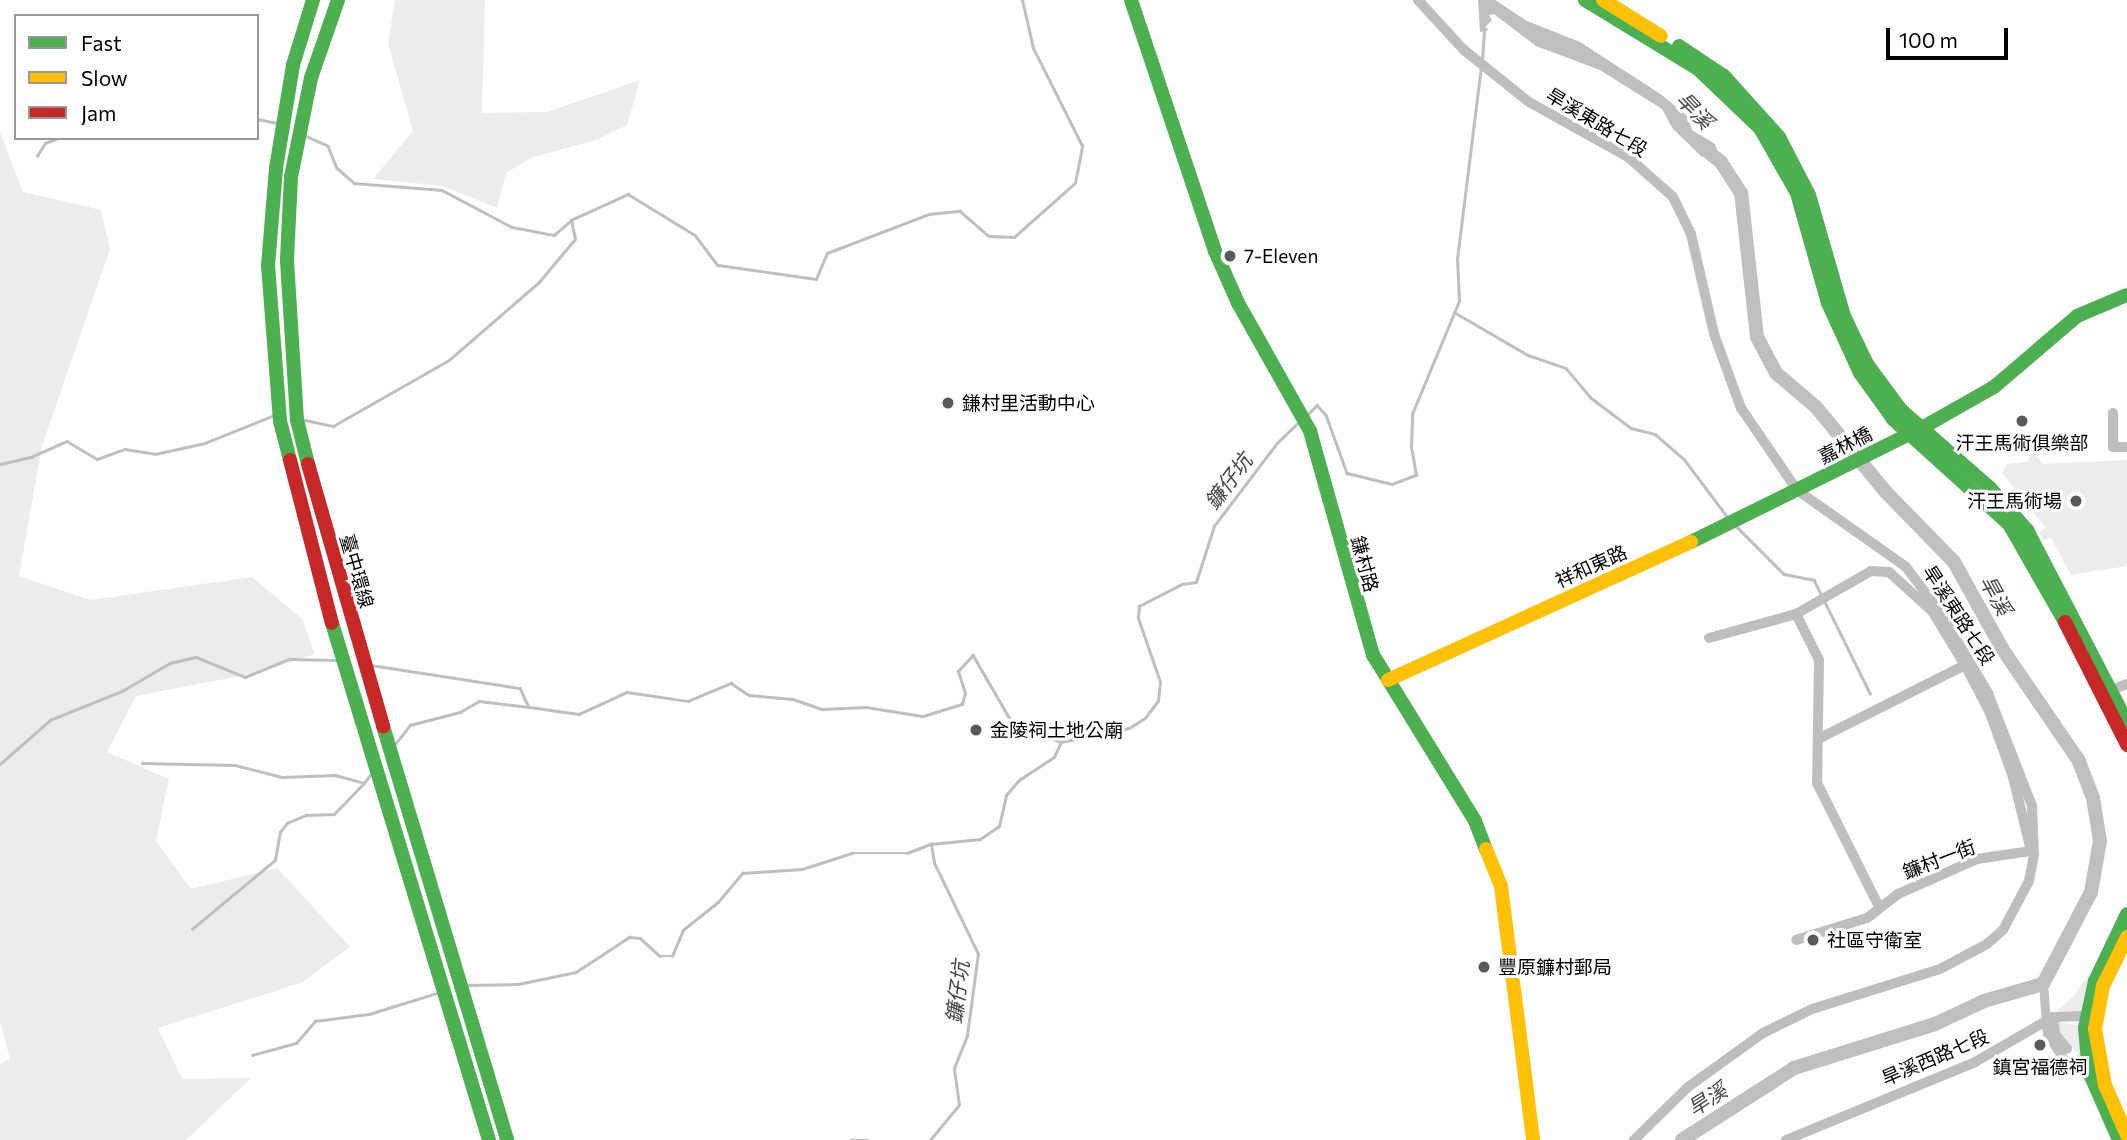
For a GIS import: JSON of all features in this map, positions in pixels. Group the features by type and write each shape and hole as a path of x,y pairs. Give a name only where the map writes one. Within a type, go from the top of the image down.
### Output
{"main road":[{"name":"臺中環線","path":"313,0 293,65 282,132 268,266 279,414 343,661 489,1140"},
{"name":"臺中環線","path":"338,0 311,78 298,143 287,259 296,417 364,664 508,1140"},
{"name":"鎌村路","path":"1131,0 1214,251 1238,303 1310,431 1361,622 1388,680 1475,821 1501,886 1533,1140"},
{"path":"1585,0 1698,69 1760,128 1797,192 1828,303 1847,351 1880,403 1909,434 1985,497 2016,533 2127,745"},
{"path":"1603,0 1724,75 1769,123 1804,183 1856,344 1909,434 1990,488 2027,530 2127,722"},
{"path":"1909,434 1994,387 2077,316 2127,295"},
{"name":"嘉林橋","path":"1803,487 1909,434"},
{"name":"祥和東路","path":"1388,680 1803,487"},
{"path":"2119,1140 2088,1065 2091,1016 2098,974 2127,914"},
{"path":"2127,937 2106,977 2091,1016 2099,1062 2127,1135"}],"street":[{"name":"旱溪東路七段","path":"1418,0 1464,50 1529,102 1628,157 1673,197 1691,234 1714,334 1741,408 1803,487 1906,567 1967,653 2008,737 2032,806 2034,855 2029,881 2003,930 1976,953 1940,969 1812,1009 1763,1033 1688,1087 1634,1140"},
{"path":"2113,413 2113,447 2127,447"},
{"name":"鐮村一街","path":"1709,638 1796,614 1871,571 1889,572 1932,611 1965,665 1997,731 2031,851 1977,859 1879,908"},
{"path":"1796,614 1819,660 1820,738 1817,783 1879,908 1867,918 1796,940"},
{"path":"1820,738 1965,665"},
{"path":"2111,690 2127,684"},
{"name":"旱溪西路七段","path":"1786,1140 1975,1062 2047,1020 2091,1016"},
{"path":"2047,1020 2067,1049"}],"shaded area":[{"path":"395,0 485,0 482,113 547,112 640,80 627,125 594,141 533,157 506,173 497,208 443,186 373,179 413,131 388,44"},
{"path":"1478,0 1495,0 1527,21 1580,42 1662,95 1687,116 1692,130 1715,144 1721,162 1701,156 1673,129 1662,109 1600,70 1536,46 1494,14 1489,15 1492,20 1485,27 1489,30 1480,32"},
{"path":"0,132 23,192 101,210 110,249 42,446 19,576 90,600 252,577 302,619 315,654 261,672 136,696 107,752 169,779 156,841 191,889 277,868 350,947 301,983 158,1028 182,1079 251,1078 186,1140 0,1140 0,1064 10,1059 0,1021"},
{"name":"汗王馬術場","path":"2035,454 2043,464 2127,460 2127,566 2071,575 2051,538 2043,540 2039,532 2046,528 2002,473 2007,464 2029,461 2029,455"},
{"path":"2090,972 2081,1011 2057,1011 2074,996"},
{"path":"2057,1022 2079,1025 2089,1085 2069,1068 2078,1053 2062,1040"}],"waterway":[{"path":"306,136 328,146 337,168 354,183 442,190 512,227 554,235 571,220 628,194 695,235 718,265 816,279 827,253 929,214 960,211 989,236 1014,237 1075,183 1082,146 1033,48 1022,0"},
{"name":"鐮仔坑","path":"1482,60 1484,29"},
{"name":"鐮仔坑","path":"1307,415 1317,405 1326,415 1347,473 1392,484 1416,475 1411,448 1412,414 1459,301 1457,259 1481,67"},
{"path":"259,119 277,123"},
{"path":"37,156 45,143 53,140"},
{"name":"旱溪","path":"1682,1140 1794,1068 1935,1024 1984,1001 2043,984 2091,892 2100,841 2093,798 2079,761 2003,650 1954,562 1885,491 1816,407 1776,373 1757,337 1741,193 1721,162 1707,151"},
{"path":"305,420 333,426 449,360 538,283 575,239 571,220"},
{"path":"1454,312 1528,355 1566,368 1590,397 1631,428 1655,434 1684,459 1729,519"},
{"path":"0,464 31,457 67,441 97,459 125,449 155,454 205,443 272,416"},
{"name":"鐮仔坑","path":"930,1140 959,1105 954,1068 967,1035 978,954 934,863 931,844 980,839 999,826 1006,795 1019,780 1054,757 1061,742 1129,728 1145,718 1158,701 1160,682 1138,618 1139,606 1182,584 1196,582 1214,526 1277,443 1299,422"},
{"path":"1736,526 1784,574 1814,580 1822,596"},
{"path":"1825,602 1870,693"},
{"path":"371,665 520,688 529,707 579,714 627,692 688,701 731,683 749,695 793,699 822,709 866,707 923,716 962,704 965,693 958,671 973,655 1013,724 1061,742"},
{"path":"0,764 50,720 122,691 170,663 196,657 245,677 289,659 336,660"},
{"path":"396,743 410,725 460,712 479,701 529,707"},
{"path":"142,763 235,765 282,777 335,775 364,783 370,775"},
{"path":"192,929 275,860 280,832 287,823 306,815 334,814 364,783"},
{"path":"467,985 518,984 576,972 629,937 640,938 660,956 672,956 683,930 718,902 742,873 802,869 852,853 907,853 931,844"},
{"path":"2043,984 2047,1035 2068,1065"},
{"path":"252,1055 296,1043 315,1021 369,1014 437,993"},
{"name":"鐮仔坑","path":"851,1140 868,1140"}],"traffic: fast":[{"path":"290,460 280,421 268,266 276,168 293,65 313,0"},
{"path":"308,464 297,420 287,259 291,177 311,78 338,0"},
{"path":"1131,0 1215,251 1238,303 1310,431 1373,655 1475,821 1486,849"},
{"path":"1585,0 1698,69 1760,128 1797,193 1828,303 1860,373 1893,419 2009,524 2065,622"},
{"path":"1679,46 1724,76 1779,137 1809,195 1844,316 1867,364 1901,410 1990,488 2027,530 2127,722"},
{"path":"1691,542 1920,429 1994,387 2077,316 2127,295"},
{"path":"332,623 489,1140"},
{"path":"383,726 507,1140"},
{"path":"2119,1140 2089,1072 2085,1028 2095,981 2127,914"}],"traffic: slow":[{"path":"1603,0 1661,36"},
{"path":"1388,680 1691,542"},
{"path":"1486,849 1501,886 1533,1140"},
{"path":"2127,937 2103,986 2095,1029 2105,1085 2127,1135"}],"traffic: jam":[{"path":"290,460 332,623"},
{"path":"308,464 383,726"},
{"path":"2065,622 2127,745"}],"place":[{"name":"7-Eleven","path":"1230,256"},
{"name":"鎌村里活動中心","path":"948,403"},
{"name":"汗王馬術俱樂部","path":"2022,421"},
{"name":"汗王馬術場","path":"2076,501"},
{"name":"金陵祠土地公廟","path":"976,730"},
{"name":"社區守衛室","path":"1813,940"},
{"name":"豐原鐮村郵局","path":"1484,967"},
{"name":"鎮宮福德祠","path":"2040,1045"}]}
